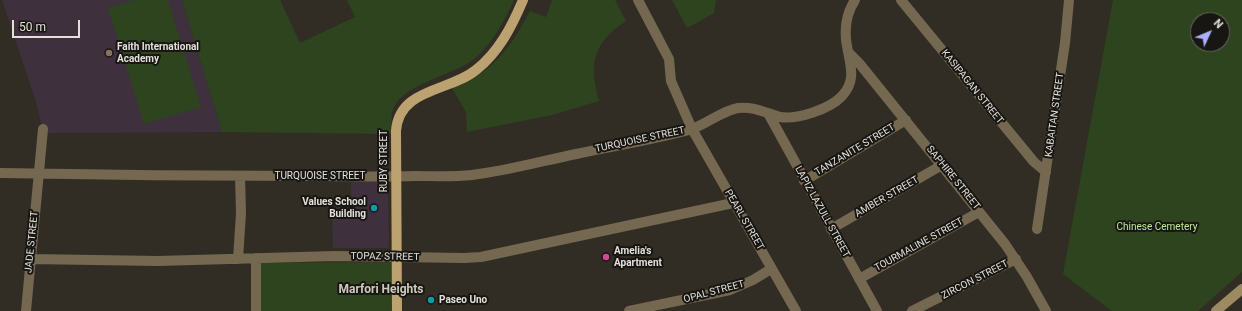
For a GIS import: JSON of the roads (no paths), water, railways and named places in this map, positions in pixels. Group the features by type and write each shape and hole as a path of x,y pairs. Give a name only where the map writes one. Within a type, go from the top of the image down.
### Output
{"main road":[{"name":"RUBY STREET","path":"397,311 396,176 398,118 406,105 412,100 424,93 464,78 485,62 503,40 523,0"},
{"path":"1216,311 1242,289"}],"street":[{"name":"PEARL STREET","path":"638,0 669,59 670,81 692,129 796,311"},
{"name":"TURQUOISE STREET","path":"0,173 240,176 456,176 483,173 653,139 692,129 739,108 756,109 788,118 797,117 835,102 850,83 852,66 846,44 846,24 848,14 854,0"},
{"name":"KASIPAGAN STREET","path":"901,0 1034,162 1046,172"},
{"name":"KABAITAN STREET","path":"1037,229 1065,43 1069,0"},
{"name":"SAPHIRE STREET","path":"848,53 860,63 980,212 1016,259 1046,311"},
{"name":"LAPIZ LAZULL STREET","path":"768,113 804,181 877,311"},
{"name":"TANZANITE STREET","path":"804,181 906,120"},
{"name":"JADE STREET","path":"26,311 43,129"},
{"name":"AMBER STREET","path":"831,229 942,165"},
{"path":"238,259 241,213 240,176"},
{"name":"TOPAZ STREET","path":"30,259 137,261 335,256 482,257 733,203"},
{"name":"TOURMALINE STREET","path":"859,279 980,212"},
{"path":"256,258 256,311"},
{"name":"ZIRCON STREET","path":"912,311 1016,259"},
{"name":"OPAL STREET","path":"629,311 730,290 753,280 771,269"}],"place":[{"name":"Faith International Academy","path":"109,53"},
{"name":"Values School Building","path":"374,208"},
{"name":"Amelia's Apartment","path":"606,257"},
{"name":"Paseo Uno","path":"431,300"}],"district":[{"name":"Marfori Heights","path":"381,290"}],"park label":[{"name":"Chinese Cemetery","path":"1157,227"}]}
